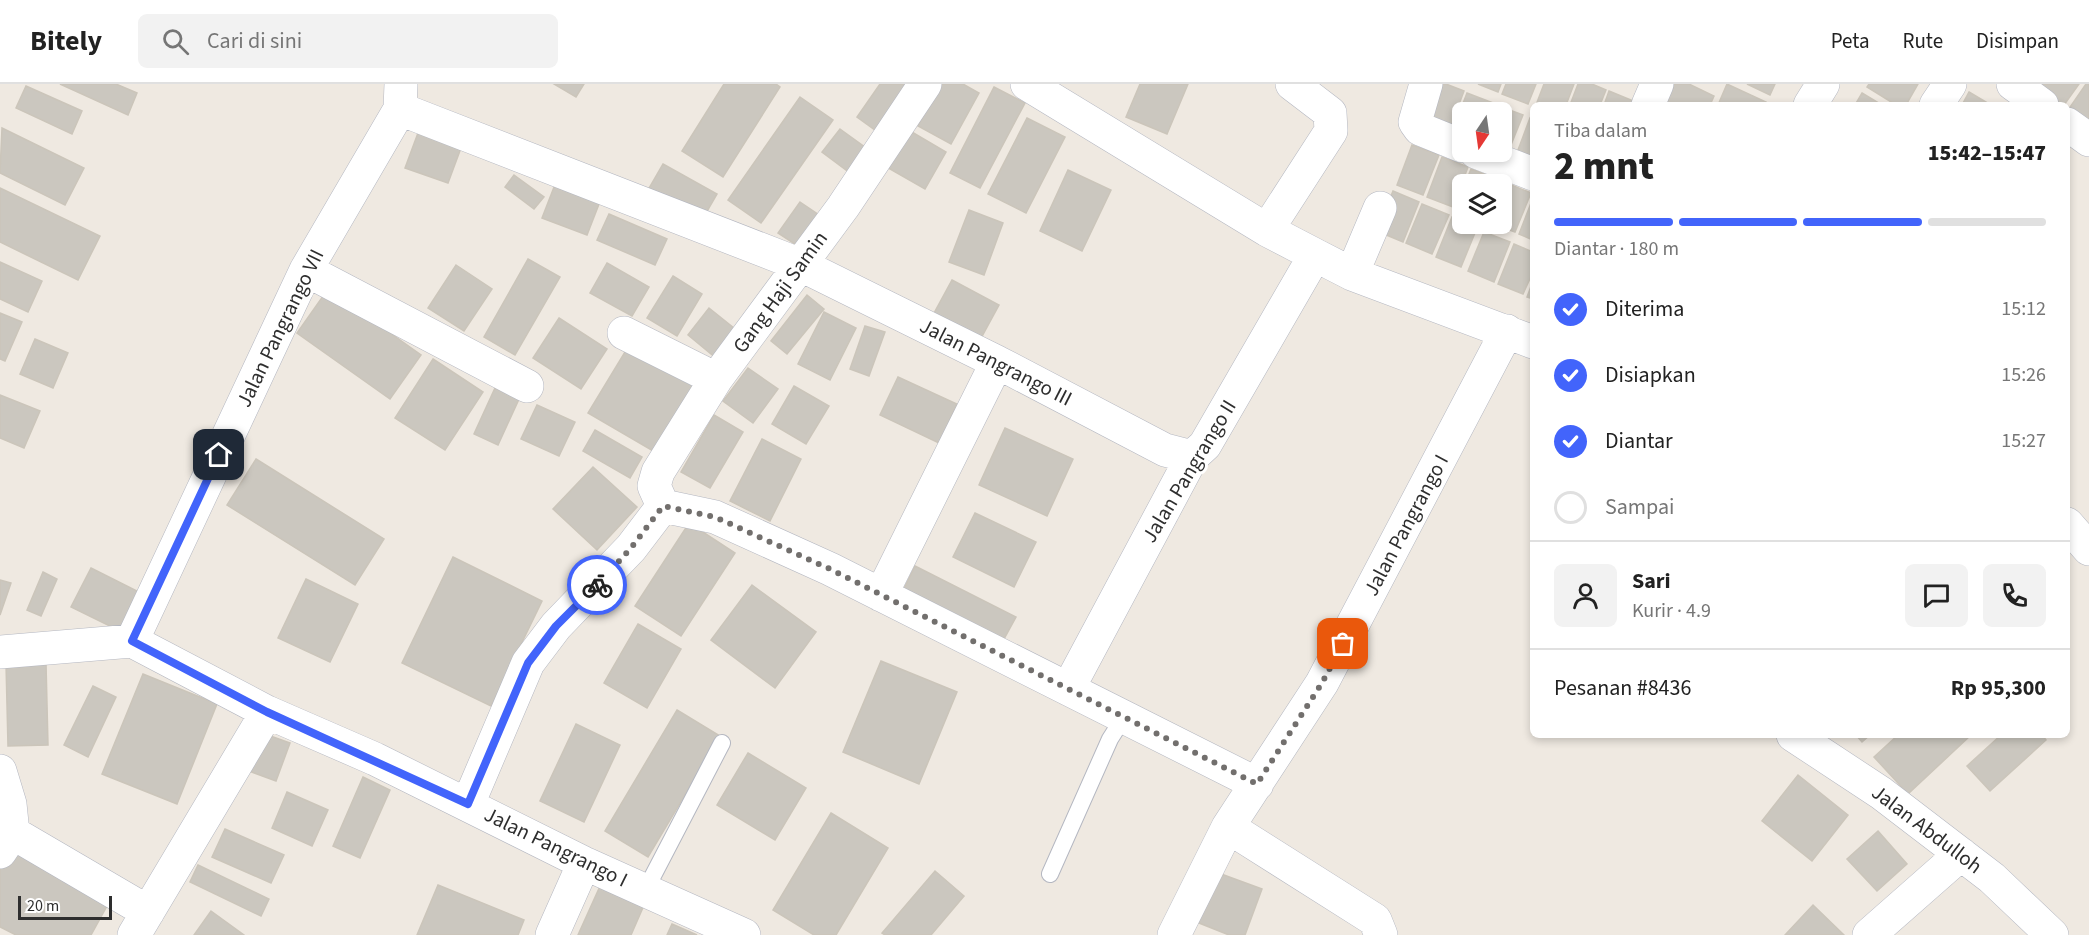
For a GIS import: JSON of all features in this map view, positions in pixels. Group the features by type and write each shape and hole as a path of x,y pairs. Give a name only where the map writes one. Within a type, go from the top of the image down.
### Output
{"street":[{"name":"Gang Haji Samin","path":"663,506 654,486 658,472 716,379 801,264 926,84"},
{"path":"1028,84 1267,230 1352,274 1520,337"},
{"path":"1267,230 1331,131 1330,113 1293,84"},
{"path":"1426,84 1415,122 1420,129 1452,142"},
{"path":"1812,102 1823,84"},
{"path":"1938,102 1950,84"},
{"path":"2013,84 2038,102"},
{"name":"Jalan Pangrango III","path":"401,97 801,264 997,362 1165,450 1192,457"},
{"name":"Jalan Pangrango VII","path":"132,641 306,270 401,97"},
{"path":"2070,126 2089,140"},
{"path":"1502,162 1530,173"},
{"path":"1352,274 1380,208"},
{"name":"Jalan Pangrango II","path":"1068,689 1192,457 1205,445 1316,255"},
{"path":"306,270 527,386"},
{"path":"624,333 716,379"},
{"name":"Jalan Pangrango I","path":"1174,935 1228,827 1322,683 1520,337"},
{"path":"882,595 997,362"},
{"path":"468,804 528,663 556,626 631,548 663,506 715,517 882,595 1257,784"},
{"path":"2070,527 2089,549"},
{"path":"0,652 132,641"},
{"name":"Jalan Pangrango I","path":"132,641 267,712 468,804 584,863 744,935"},
{"path":"0,771 10,804 6,842 141,924 267,712"},
{"name":"Jalan Abdulloh","path":"1798,738 1881,793 1992,878 2052,935"},
{"path":"1228,827 1375,920 1381,935"},
{"path":"1869,935 1961,854"},
{"path":"552,935 584,863"}],"lane":[{"path":"1050,874 1110,739 1124,717"},
{"path":"645,891 722,743"}],"building":[{"path":"60,84 116,84 137,93 128,115"},
{"path":"554,84 584,84 576,97"},
{"path":"724,84 776,84 780,87 723,177 682,151"},
{"path":"880,84 916,84 879,133 857,117"},
{"path":"940,84 963,84 979,93 951,144 918,126"},
{"path":"1140,84 1188,84 1167,134 1126,117"},
{"path":"1437,84 1446,84 1464,91 1460,102 1452,102 1452,123 1449,131 1423,120"},
{"path":"1478,84 1501,84 1498,92"},
{"path":"1506,84 1536,84 1528,104 1502,94"},
{"path":"1544,84 1574,84 1567,102 1537,102"},
{"path":"1578,84 1592,84 1606,90 1601,102 1571,102"},
{"path":"1672,84 1689,84 1714,96 1711,102 1667,102"},
{"path":"1727,84 1766,102 1719,102"},
{"path":"1747,84 1775,84 1770,95"},
{"path":"1869,84 1918,84 1908,102 1891,102 1867,87"},
{"path":"2040,84 2079,84 2066,102 2055,102"},
{"path":"2086,84 2089,84 2089,127 2070,112 2070,107"},
{"path":"26,86 82,111 72,134 16,108"},
{"path":"994,87 1025,103 980,188 950,173"},
{"path":"1609,91 1636,102 1605,102"},
{"path":"1969,92 1986,102 1964,102"},
{"path":"1467,93 1490,102 1464,102"},
{"path":"1862,93 1877,102 1857,102"},
{"path":"800,97 833,120 761,223 728,200"},
{"path":"1512,111 1523,115 1512,142"},
{"path":"1027,118 1065,137 1026,213 988,194"},
{"path":"1530,118 1530,164 1515,158"},
{"path":"2,128 84,168 65,205 0,173"},
{"path":"905,128 946,152 925,189 883,165"},
{"path":"840,129 873,153 854,176 822,152"},
{"path":"418,133 461,148 448,183 405,168"},
{"path":"1412,145 1439,155 1423,195 1397,185"},
{"path":"1442,157 1468,167 1465,174 1452,174 1452,207 1427,197"},
{"path":"663,164 717,194 702,220 648,190"},
{"path":"1471,169 1484,174 1469,174"},
{"path":"1068,170 1111,190 1082,251 1040,231"},
{"path":"514,175 544,197 534,209 505,187"},
{"path":"556,182 601,199 587,235 542,218"},
{"path":"1512,185 1530,193 1515,232 1512,231"},
{"path":"0,188 100,236 78,280 0,242"},
{"path":"1393,191 1419,202 1403,242 1377,231"},
{"path":"800,202 828,221 807,252 778,233"},
{"path":"1422,204 1449,215 1432,254 1406,243"},
{"path":"1530,206 1530,239 1519,234"},
{"path":"969,210 1003,223 984,275 949,262"},
{"path":"609,214 667,239 655,265 597,240"},
{"path":"1452,217 1452,234 1475,234 1461,267 1436,257"},
{"path":"1483,234 1510,242 1494,282 1468,271"},
{"path":"1514,244 1530,251 1530,279 1523,294 1498,284"},
{"path":"528,259 560,277 515,355 484,337"},
{"path":"0,262 42,281 28,312 0,299"},
{"path":"607,263 649,287 632,316 590,293"},
{"path":"456,265 492,289 464,331 428,308"},
{"path":"673,276 702,294 677,336 647,318"},
{"path":"952,280 999,305 980,340 933,315"},
{"path":"328,289 421,355 390,399 297,333"},
{"path":"807,295 824,309 787,354 771,341"},
{"path":"709,308 739,332 717,359 688,335"},
{"path":"824,312 856,328 830,380 798,364"},
{"path":"0,313 22,322 5,361 0,359"},
{"path":"559,318 607,349 581,389 533,358"},
{"path":"865,326 885,332 869,376 850,369"},
{"path":"35,339 68,353 53,388 20,374"},
{"path":"628,347 699,389 660,455 588,413"},
{"path":"433,359 483,392 445,450 395,418"},
{"path":"748,368 778,389 753,423 723,401"},
{"path":"898,377 957,404 939,443 880,415"},
{"path":"794,386 829,406 806,444 772,424"},
{"path":"495,388 519,399 498,445 474,434"},
{"path":"0,395 40,411 24,448 0,438"},
{"path":"537,405 575,422 559,456 521,439"},
{"path":"714,415 743,432 710,488 681,472"},
{"path":"1005,428 1073,459 1047,516 979,485"},
{"path":"595,430 642,457 630,478 583,451"},
{"path":"762,439 801,459 770,521 730,501"},
{"path":"256,459 384,539 355,585 227,505"},
{"path":"593,467 637,507 597,550 553,509"},
{"path":"975,513 1036,542 1014,587 953,557"},
{"path":"689,523 735,553 681,636 635,606"},
{"path":"453,557 542,601 491,706 402,663"},
{"path":"915,566 1016,617 998,650 899,599"},
{"path":"91,568 143,594 124,633 71,607"},
{"path":"43,572 57,579 41,616 27,610"},
{"path":"306,579 358,604 330,662 278,638"},
{"path":"0,580 11,583 0,615"},
{"path":"752,585 816,632 775,688 711,640"},
{"path":"638,624 681,649 647,708 604,683"},
{"path":"881,661 957,692 919,784 843,752"},
{"path":"46,663 48,745 8,746 6,664"},
{"path":"143,674 217,704 177,804 102,774"},
{"path":"93,686 116,697 88,757 64,745"},
{"path":"677,710 720,736 648,857 605,831"},
{"path":"576,724 620,745 584,822 540,801"},
{"path":"262,733 290,743 276,781 249,771"},
{"path":"1895,738 1968,738 1908,794 1874,757"},
{"path":"1998,738 2044,738 2046,740 1990,791 1967,766"},
{"path":"748,753 806,788 775,840 717,805"},
{"path":"1798,775 1848,815 1812,861 1762,821"},
{"path":"363,777 390,790 360,858 333,846"},
{"path":"287,792 328,810 312,846 272,828"},
{"path":"831,813 888,848 836,935 814,935 773,910"},
{"path":"225,829 284,855 271,883 212,857"},
{"path":"1878,831 1907,864 1877,891 1847,859"},
{"path":"13,842 113,895 91,935 16,935 0,927 0,866"},
{"path":"198,865 269,899 261,916 190,882"},
{"path":"935,871 964,896 931,935 885,935 882,933"},
{"path":"1213,871 1262,889 1245,935 1229,935 1194,921"},
{"path":"601,884 645,903 631,935 578,935"},
{"path":"438,885 524,920 518,935 417,935"},
{"path":"1813,905 1844,935 1785,935"},
{"path":"211,911 244,935 194,935"},
{"path":"672,924 697,935 667,935"}],"way so far":[{"path":"597,585 631,548 663,506 715,517 830,569 1257,784 1322,683 1343,644"}],"route":[{"path":"219,455 132,641 267,712 375,759 468,804 528,663 556,626 597,585"}]}
